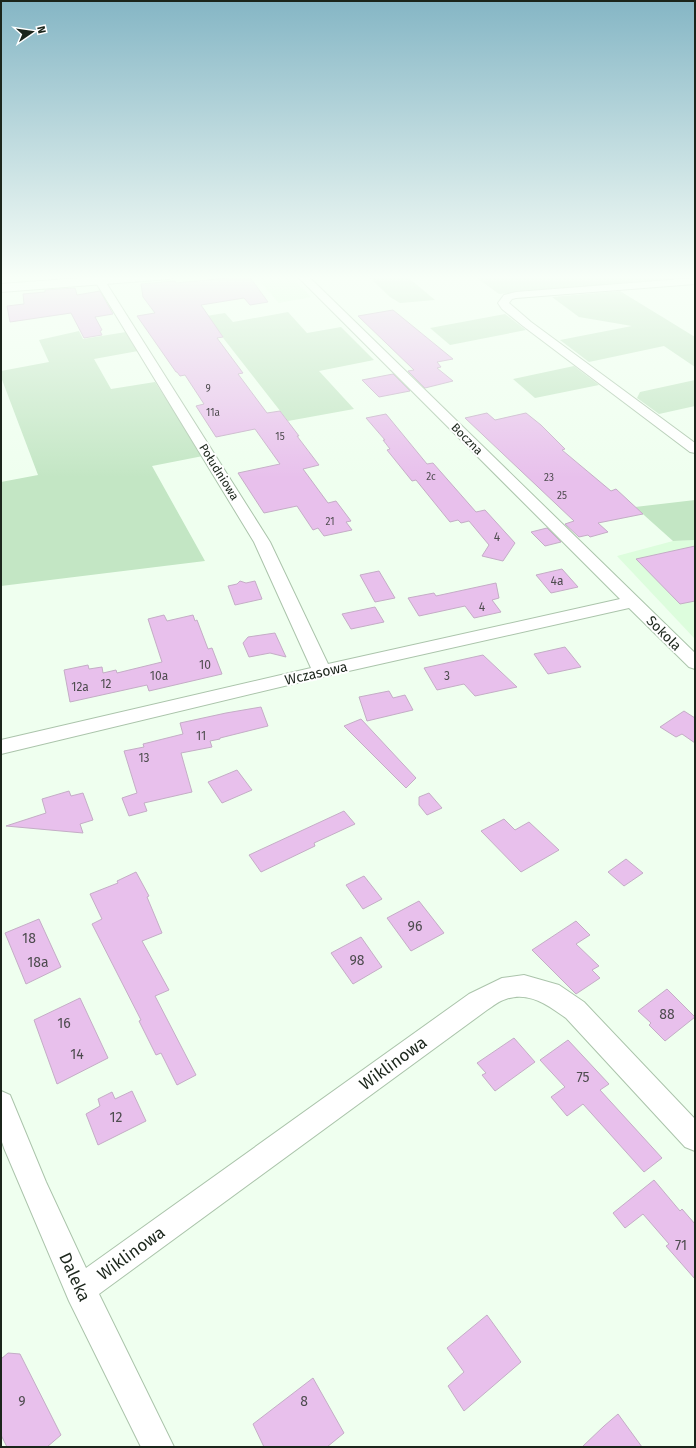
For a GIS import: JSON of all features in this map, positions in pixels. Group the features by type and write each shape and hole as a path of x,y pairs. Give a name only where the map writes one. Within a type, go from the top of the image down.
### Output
{"street":[{"name":"Południowa","path":"138,343 262,542 322,671"},
{"name":"Boczna","path":"370,343 633,602"},
{"path":"553,343 695,449"},
{"name":"Sokola","path":"633,602 695,663"},
{"name":"Wczasowa","path":"1,747 322,671 633,602"},
{"name":"Wiklinowa","path":"80,1290 478,1002 502,989 524,986 550,993 575,1010 695,1138"},
{"name":"Daleka","path":"1,1104 22,1160 80,1290 158,1447"}],"shaded area":[{"path":"40,343 133,343 138,351 94,359 111,389 155,382 203,456 152,466 205,561 1,586 1,482 38,475 1,377 1,371 49,362"},
{"path":"227,343 357,343 374,360 319,371 354,409 288,421"},
{"path":"447,343 462,343 450,345"},
{"path":"563,343 695,343 695,367 664,346 589,362"},
{"path":"574,366 599,385 535,398 513,379"},
{"path":"695,380 695,406 659,414 637,398 640,392"},
{"path":"695,500 695,540 673,541 635,507"},
{"path":"695,540 695,639 617,556 673,541"}],"building":[{"path":"156,343 220,343 243,373 238,374 267,413 280,411 299,436 297,436 319,465 303,469 328,503 336,501 351,521 346,522 352,530 324,536 318,528 313,530 297,506 264,513 238,473 280,464 255,429 216,437 196,406 204,404 185,375 180,376"},
{"path":"386,343 433,343 453,359 437,362 441,367 437,368 453,381 425,388 408,371 414,370"},
{"path":"393,374 410,391 379,397 362,380"},
{"path":"487,413 495,420 526,413 541,425 565,449 562,450 611,491 616,489 643,514 598,523 608,532 590,537 588,535 579,537 565,524 574,521 465,418"},
{"path":"386,414 427,464 433,463 476,512 485,510 515,543 503,561 482,556 489,545 469,521 461,523 458,520 450,522 416,480 412,481 387,450 390,449 383,440 385,440 366,418"},
{"path":"547,528 561,542 545,546 531,532"},
{"path":"695,546 695,601 680,604 636,559"},
{"path":"562,569 578,587 551,593 536,575"},
{"path":"379,571 395,598 375,602 360,575"},
{"path":"240,581 246,583 255,581 262,599 235,605 228,586 237,584"},
{"path":"496,583 499,598 492,600 501,612 474,618 465,606 419,616 408,598 434,593 436,596"},
{"path":"375,607 384,622 351,629 342,614"},
{"path":"164,615 167,621 193,615 195,621 197,620 208,649 212,648 222,674 149,691 147,685 70,702 64,670 88,665 89,669 102,667 103,673 116,670 117,673 162,662 148,619"},
{"path":"275,633 286,657 270,653 249,657 243,643 248,637"},
{"path":"565,647 581,667 548,674 534,654"},
{"path":"483,655 517,687 475,696 464,684 437,690 424,668"},
{"path":"389,691 393,698 405,695 413,710 367,721 359,697"},
{"path":"261,707 268,726 210,741 212,747 181,753 192,792 144,803 147,811 129,816 122,798 137,793 124,751 144,747 143,744 183,734 180,723"},
{"path":"684,711 695,718 695,743 682,734 676,737 660,727"},
{"path":"361,719 416,778 406,788 344,726"},
{"path":"237,770 252,790 222,803 208,782"},
{"path":"69,791 71,796 83,793 93,820 80,824 83,833 6,826 46,813 42,799"},
{"path":"429,793 442,808 427,815 419,805 419,797"},
{"path":"344,811 355,824 314,843 315,846 261,872 249,855"},
{"path":"504,819 515,830 529,822 559,850 521,872 481,831"},
{"path":"626,859 643,873 624,886 608,872"},
{"path":"136,872 149,896 147,897 162,933 142,941 169,990 155,996 196,1075 177,1085 161,1053 156,1055 139,1021 141,1020 92,924 102,919 90,894 118,883 117,881"},
{"path":"364,876 382,899 363,909 346,885"},
{"path":"419,901 444,933 411,951 387,918"},
{"path":"39,919 61,967 26,984 5,933"},
{"path":"576,921 590,935 576,944 599,966 592,970 600,978 576,994 532,950"},
{"path":"361,937 382,967 353,984 331,953"},
{"path":"667,989 695,1017 665,1041 649,1025 651,1023 638,1011"},
{"path":"80,998 108,1058 57,1084 34,1020"},
{"path":"514,1038 535,1062 495,1091 482,1075 486,1073 477,1063"},
{"path":"568,1040 609,1084 600,1090 662,1158 644,1172 583,1104 567,1116 551,1097 565,1087 540,1060"},
{"path":"132,1091 146,1121 98,1145 86,1114 100,1106 98,1099 112,1092 115,1099"},
{"path":"654,1180 680,1211 682,1209 695,1224 695,1279 666,1246 669,1244 643,1214 625,1228 613,1213"},
{"path":"487,1315 521,1362 464,1411 448,1386 464,1372 447,1348"},
{"path":"8,1353 20,1354 61,1435 47,1447 7,1447 1,1435 1,1359"},
{"path":"313,1378 344,1433 327,1447 264,1447 253,1424"},
{"path":"618,1414 642,1447 582,1447 604,1426"}]}
